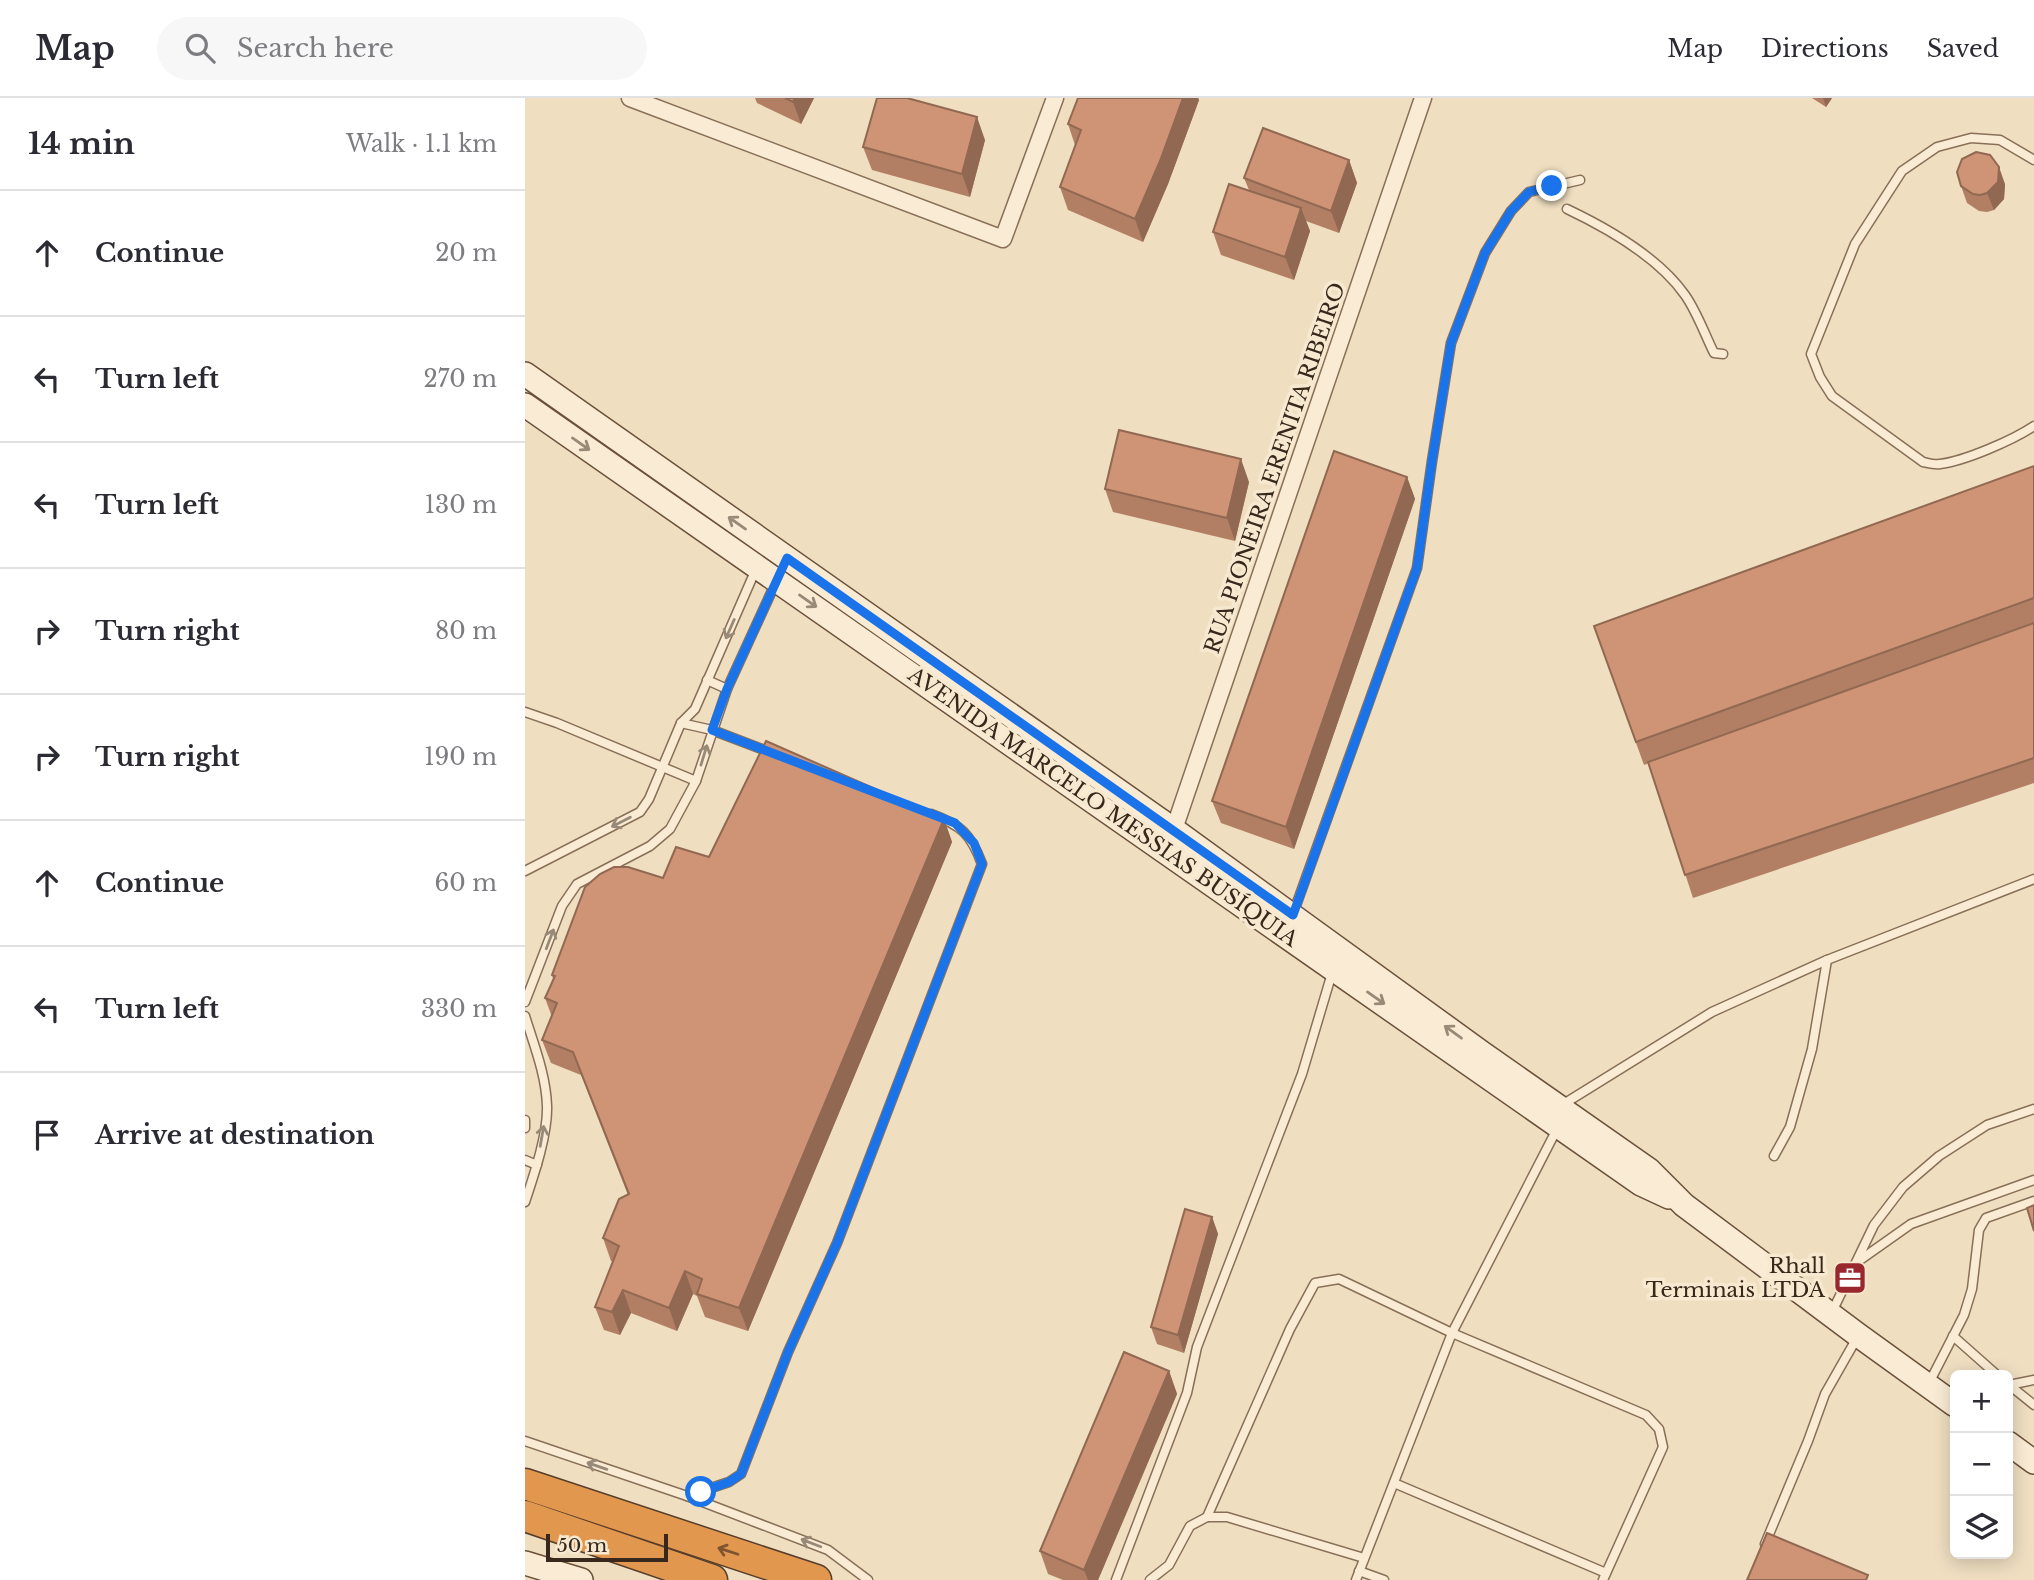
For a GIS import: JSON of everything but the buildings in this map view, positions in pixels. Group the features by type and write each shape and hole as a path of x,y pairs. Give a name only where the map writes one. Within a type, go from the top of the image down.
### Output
{"highway":[{"path":"525,1484 816,1580"},
{"path":"525,1516 712,1580"}],"street":[{"path":"631,98 1003,239 1055,98"},
{"name":"RUA PIONEIRA ERENITA RIBEIRO","path":"1170,840 1423,98"},
{"path":"525,374 787,558 1170,840"},
{"name":"AVENIDA MARCELO MESSIAS BUSÍQUIA","path":"525,405 767,573 1170,840 1559,1117 1641,1184 1684,1205 1950,1401"},
{"name":"AVENIDA MARCELO MESSIAS BUSÍQUIA","path":"1170,840 1293,915 1337,959"},
{"path":"2013,1447 2034,1462"},
{"path":"525,1563 581,1580"}],"lane":[{"path":"2034,160 2000,140 1971,138 1937,147 1902,171 1855,244 1811,354 1819,377 1832,396 1923,462 1939,464 1978,453 2034,426"},
{"path":"1293,915 1417,568 1451,343 1485,253 1511,211 1529,192 1580,180"},
{"path":"1567,209 1600,225 1654,263 1685,295 1714,354 1723,354"},
{"path":"525,1002 562,906 577,884 650,846 670,829 696,781 767,573 767,544"},
{"path":"525,871 640,812 649,799 681,723 695,709 707,680 767,573 787,558"},
{"path":"707,680 727,689"},
{"path":"525,712 696,781"},
{"path":"681,723 712,730 776,755"},
{"path":"687,1496 729,1482 741,1474 788,1352 837,1243 982,864 974,843 955,823 916,808"},
{"path":"1356,1580 1452,1333 1559,1117 1713,1012 1827,960 2034,879"},
{"path":"1116,1580 1187,1394 1197,1347 1302,1074 1337,959"},
{"path":"1774,1156 1790,1127 1812,1049 1827,960"},
{"path":"525,1016 544,1076 547,1109 537,1165 525,1202"},
{"path":"1831,1315 1874,1225 1903,1187 1939,1156 1986,1125 2034,1110"},
{"path":"525,1120 525,1128"},
{"path":"525,1160 537,1165"},
{"path":"1857,1262 1911,1224 1974,1199 2034,1180"},
{"path":"1928,1385 1964,1315 1972,1289 1979,1230 1986,1218 2034,1201"},
{"path":"1207,1517 1290,1329 1315,1283 1339,1279 1452,1333 1646,1415 1659,1429 1663,1447 1604,1577 1394,1483"},
{"path":"1761,1558 1825,1394 1858,1335"},
{"path":"1953,1336 1991,1370"},
{"path":"2013,1383 2034,1380"},
{"path":"2013,1388 2034,1405"},
{"path":"525,1441 687,1496 828,1550 868,1580"},
{"path":"1150,1580 1170,1566 1190,1526 1207,1517 1227,1517 1364,1558"},
{"path":"1359,1571 1384,1580"}],"place":[{"name":"Rhall Terminais LTDA","path":"1850,1278"}],"route":[{"path":"701,1492 729,1482 741,1474 788,1352 837,1243 982,864 974,843 955,823 712,730 727,689 787,558 1293,915 1417,568 1451,343 1485,253 1511,211 1529,192 1552,186"}]}
